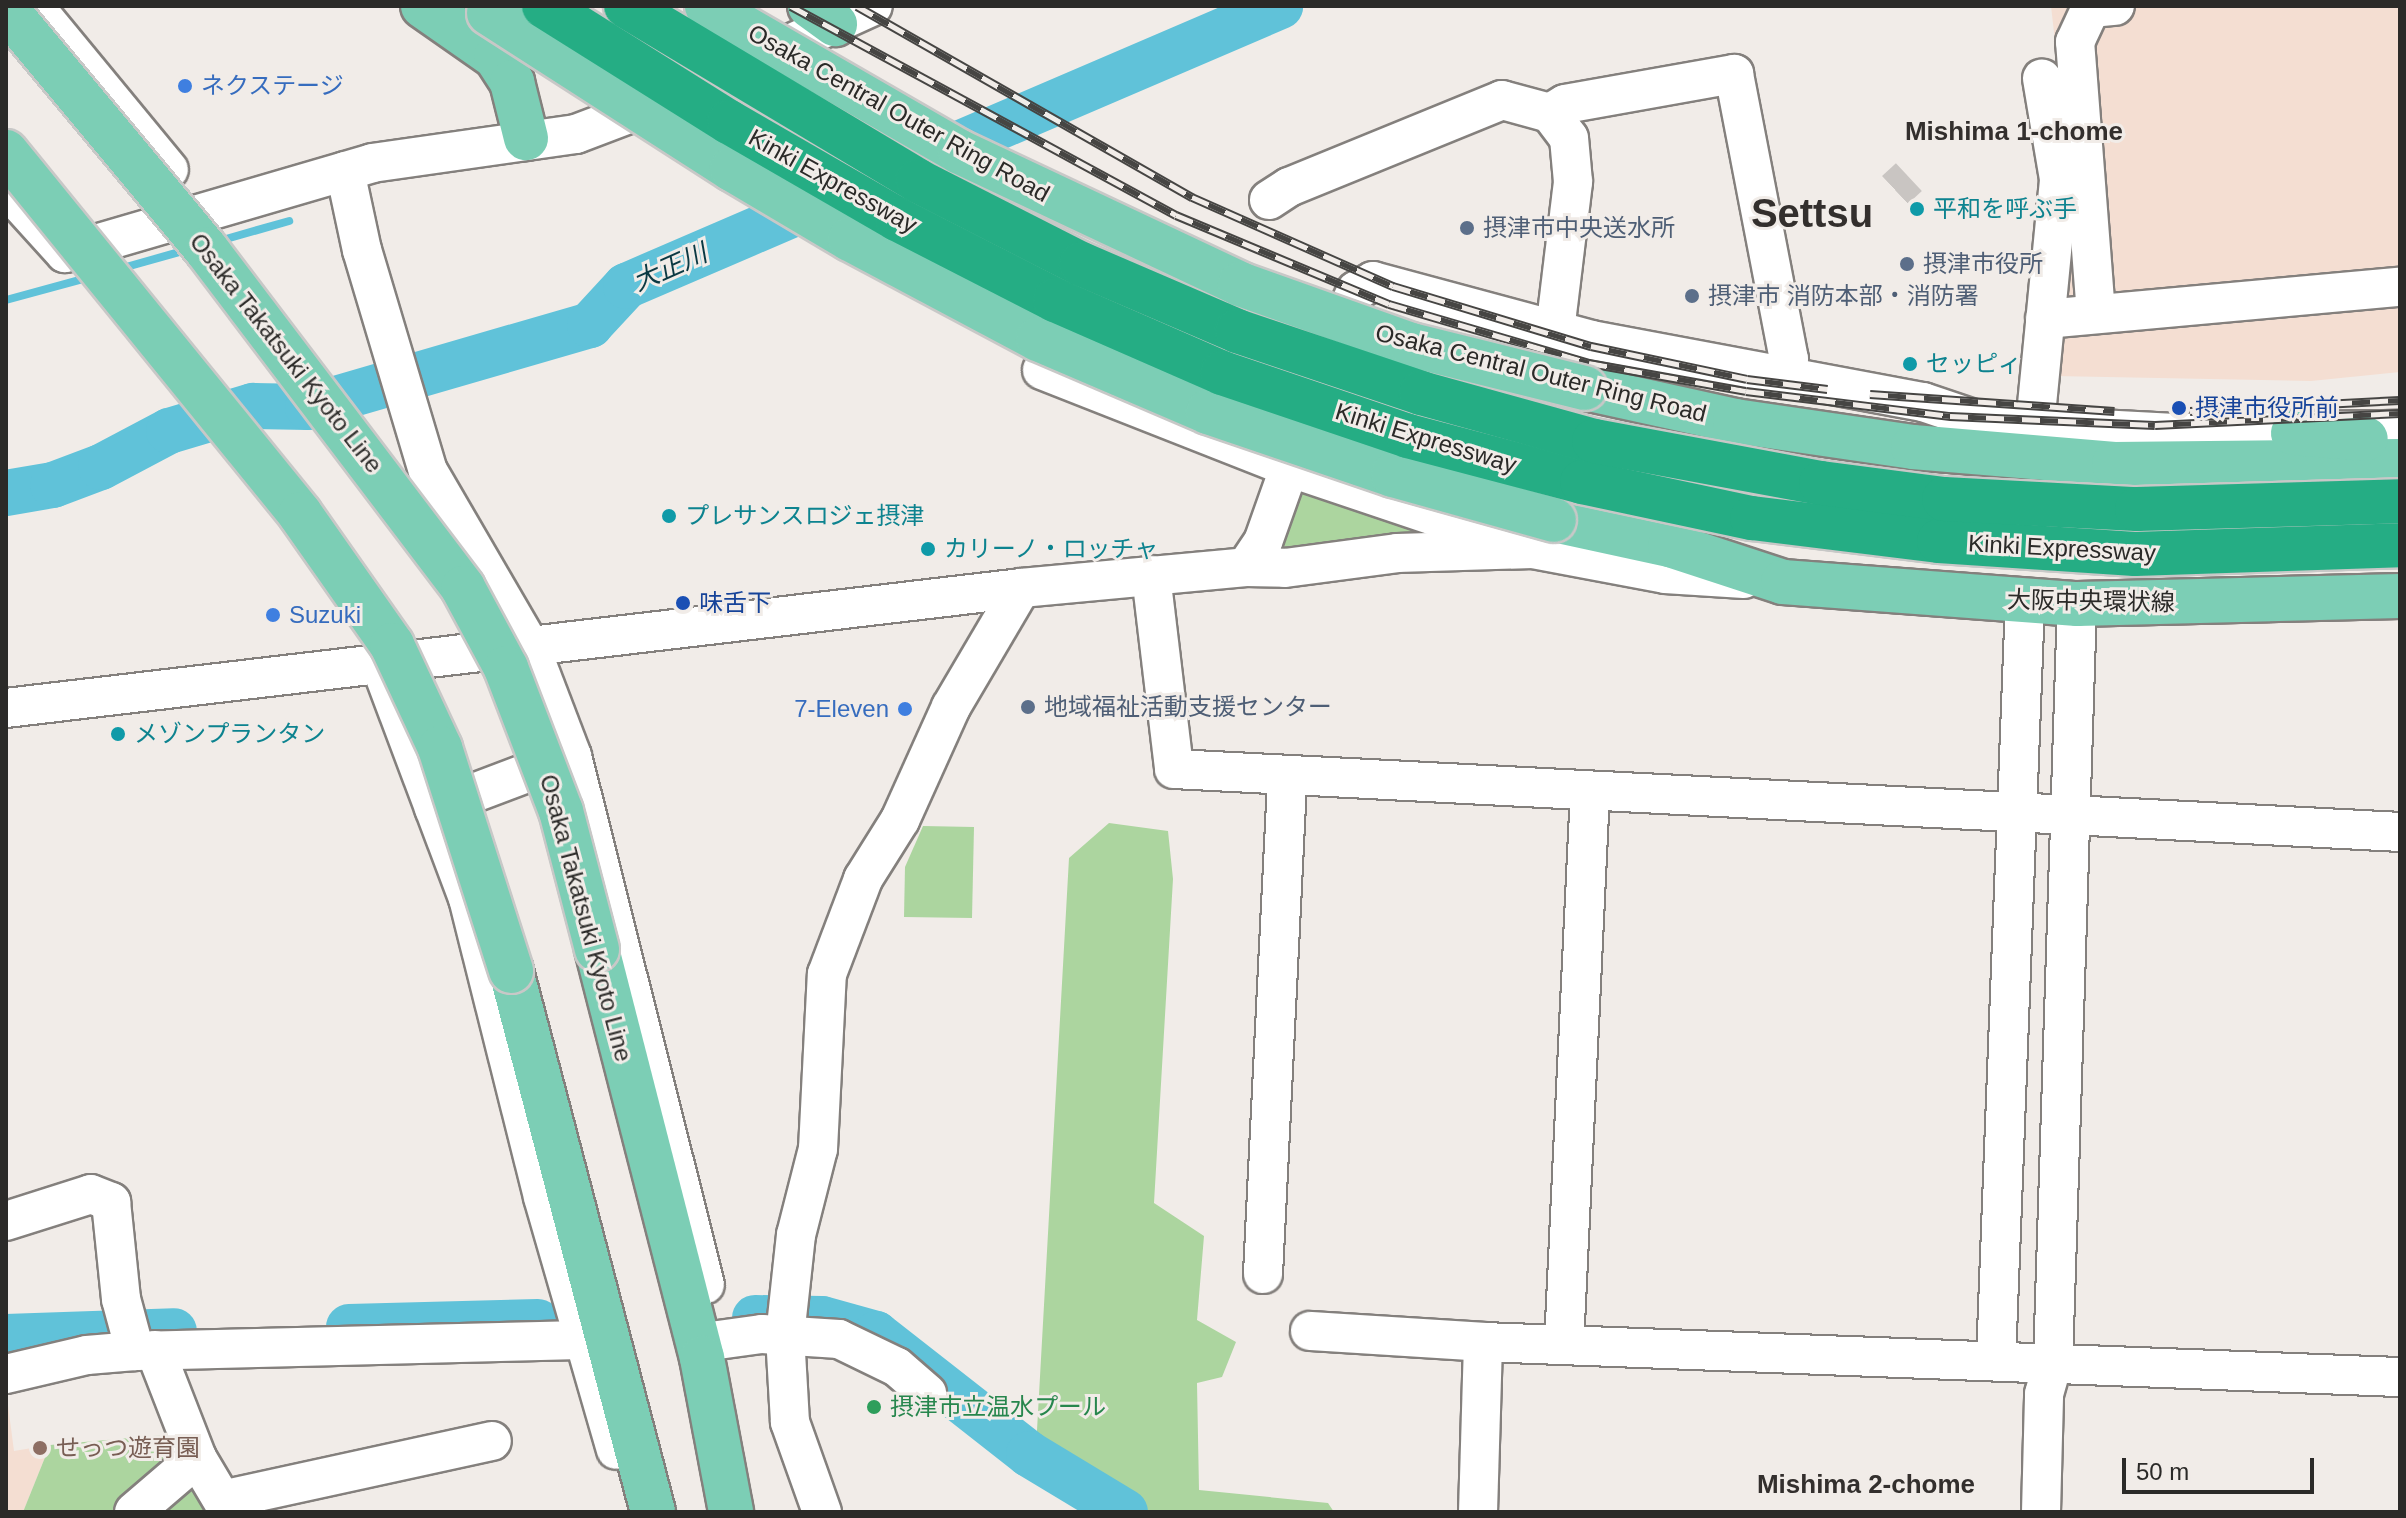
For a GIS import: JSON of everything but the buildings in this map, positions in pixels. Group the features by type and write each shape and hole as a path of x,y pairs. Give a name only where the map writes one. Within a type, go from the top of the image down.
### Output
{"highway":[{"name":"Kinki Expressway","path":"544,6 729,122 897,219 1055,300 1222,373 1408,436 1582,482 1752,518 1939,541 2135,554 2400,545"},
{"name":"Kinki Expressway","path":"626,6 918,181 1081,264 1237,331 1421,393 1594,441 1821,483 1944,499 2137,509 2400,501"}],"main road":[{"path":"423,6 496,57 512,82 526,138"},
{"name":"Osaka Central Outer Ring Road","path":"707,6 960,152 1240,284 1411,345 1735,421 1913,447 2114,464 2400,461"},
{"path":"485,9 758,185 1038,339 1208,412 1393,475 1544,534"},
{"name":"Osaka Takatsuki Kyoto Line","path":"28,11 206,249 406,506 463,588 506,668 561,811 702,1358 731,1512"},
{"path":"6,152 300,514 392,645 440,748 511,971 653,1512"},
{"path":"1735,421 1985,423"},
{"path":"2293,433 2400,442"},
{"name":"大阪中央環状線","path":"1544,534 1670,545 1783,582 2025,602 2077,604 2386,599"}],"street":[{"path":"2096,314 2075,42 2091,8 2115,6"},
{"path":"6,42 28,11 204,213"},
{"path":"6,188 65,253 345,171 526,138 596,129 839,12"},
{"path":"1550,113 1565,104 1734,74 1789,359 1786,375"},
{"path":"2035,425 2059,179 2044,153 2042,78"},
{"path":"1269,200 1289,187 1502,100 1550,113 1569,138 1573,182 1555,330"},
{"path":"345,171 362,250 428,471 530,646 572,756 718,1340 732,1423 738,1512"},
{"path":"1246,567 1263,542 1291,468 1342,313 1356,291 1373,281 1555,330 1923,402 1985,423 2293,433 2400,430"},
{"path":"2045,319 2400,287"},
{"path":"1042,370 1291,468 1544,534"},
{"path":"6,708 1021,588 1246,567 1285,568 1544,534"},
{"path":"1151,575 1174,769 1287,778 2400,832"},
{"path":"822,1512 790,1422 786,1323 796,1235 818,1149 827,974 842,924 900,820 951,707 1021,588"},
{"path":"1996,1360 2025,602"},
{"path":"2041,1512 2044,1394 2053,1363 2077,604"},
{"path":"380,664 468,898 582,1340 619,1457 642,1512"},
{"path":"434,808 572,756"},
{"path":"1263,1274 1287,778"},
{"path":"1564,1345 1590,791"},
{"path":"6,1221 91,1194 111,1202 138,1343 197,1458 227,1506 492,1441"},
{"path":"718,1340 786,1323 866,1348 927,1393"},
{"path":"1310,1331 1483,1342 2400,1377"},
{"path":"6,1374 138,1343 582,1340"},
{"path":"1478,1512 1483,1342"},
{"path":"134,1512 197,1458"}],"shaded area":[{"path":"2051,6 2400,6 2400,372 2311,381 2054,376 2069,165"},
{"name":"せっつ遊育園","path":"6,1390 14,1451 50,1445 23,1512 6,1512"}],"green space":[{"path":"1304,493 1440,535 1277,550 1295,495"},
{"path":"1109,823 1168,831 1173,879 1154,1203 1204,1236 1197,1320 1236,1342 1222,1377 1197,1383 1199,1490 1328,1503 1334,1512 1146,1512 1036,1448 1069,858"},
{"path":"923,826 974,827 972,918 904,917 905,867"},
{"path":"175,1434 216,1512 23,1512 50,1445"}],"waterway":[{"name":"大正川","path":"919,161 1280,6"},
{"name":"大正川","path":"6,493 53,485 101,467 169,431 253,406 308,407 590,325 626,286 835,196"},
{"path":"219,241 289,221"},
{"path":"119,269 190,249"},
{"path":"6,300 90,277"},
{"path":"755,1318 822,1319 876,1334 1029,1454 1125,1512"},
{"path":"349,1327 538,1322"},
{"path":"6,1337 174,1331"}],"tunnel":[{"path":"1895,190 1909,177"}],"railway":[{"path":"791,6 1176,215 1389,304 1589,363 1746,391 1950,416 2155,425 2400,413"},
{"path":"857,6 1192,197 1393,286 1591,346 1747,379 1827,389"},
{"path":"1870,394 2114,411"},
{"path":"2190,411 2400,400"}],"place":[{"name":"ネクステージ","path":"185,86"},
{"name":"平和を呼ぶ手","path":"1917,209"},
{"name":"摂津市中央送水所","path":"1467,228"},
{"name":"摂津市役所","path":"1907,264"},
{"name":"摂津市 消防本部・消防署","path":"1692,296"},
{"name":"セッピィ","path":"1910,364"},
{"name":"摂津市役所前","path":"2179,408"},
{"name":"プレサンスロジェ摂津","path":"669,516"},
{"name":"カリーノ・ロッチャ","path":"928,549"},
{"name":"味舌下","path":"683,603"},
{"name":"Suzuki","path":"273,615"},
{"name":"地域福祉活動支援センター","path":"1028,707"},
{"name":"7-Eleven","path":"905,709"},
{"name":"メゾンプランタン","path":"118,734"},
{"name":"摂津市立温水プール","path":"874,1407"},
{"name":"せっつ遊育園","path":"40,1448"}],"district":[{"name":"Mishima 1-chome","path":"2014,132"},
{"name":"Settsu","path":"1812,213"},
{"name":"Mishima 2-chome","path":"1866,1485"}]}
